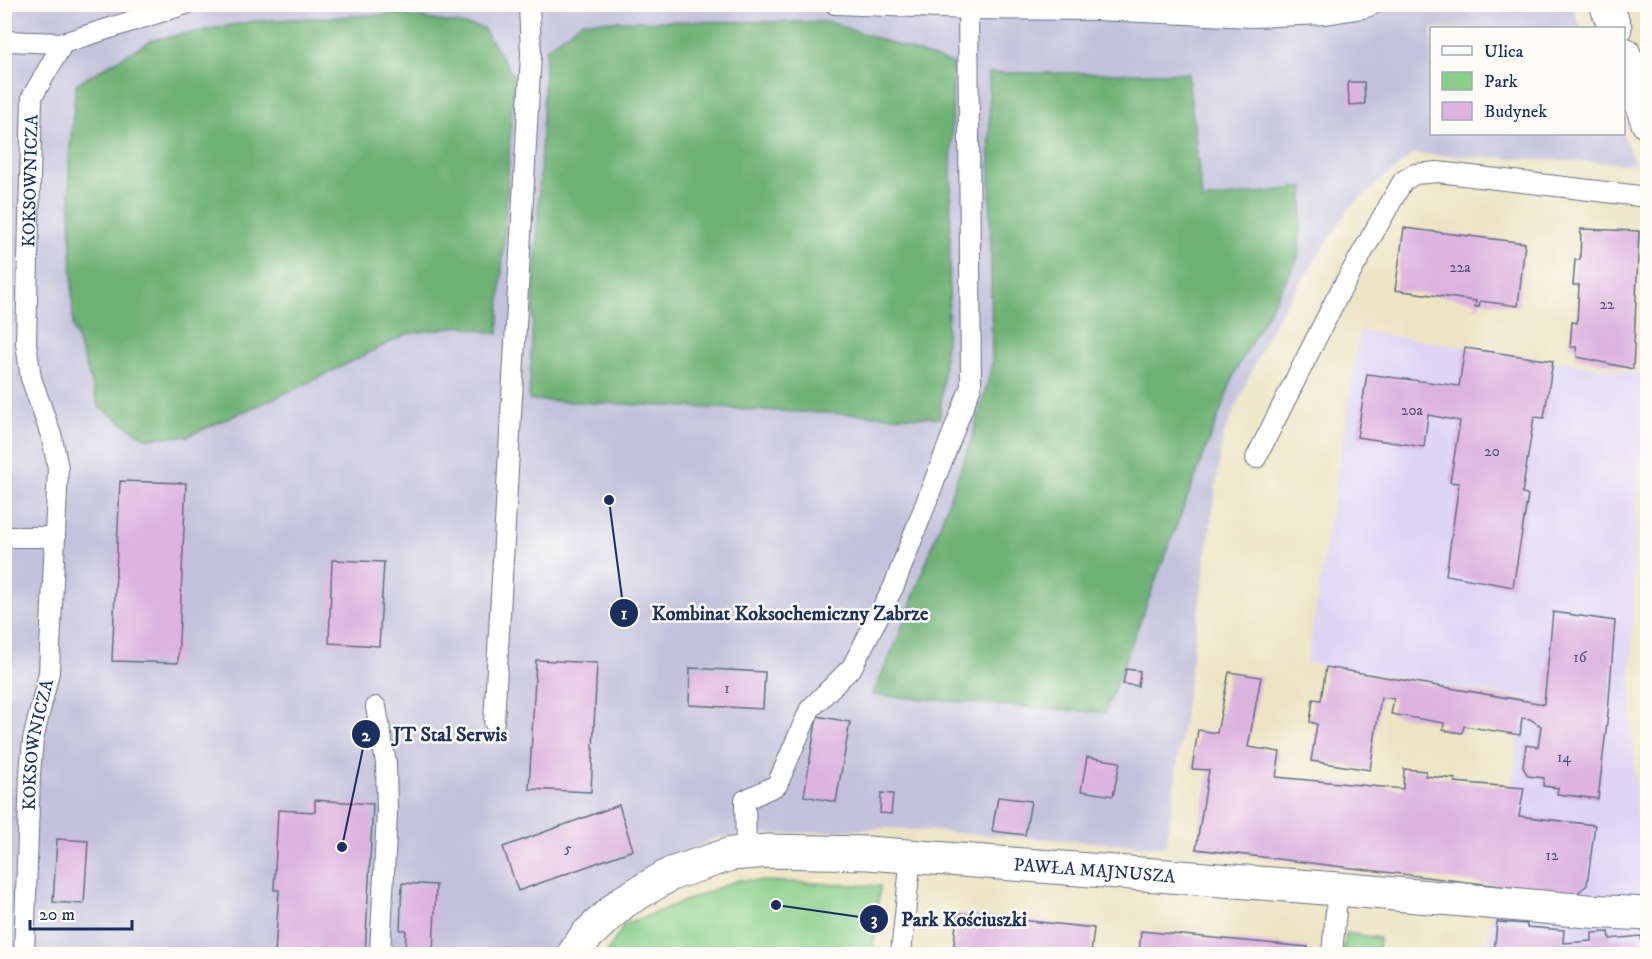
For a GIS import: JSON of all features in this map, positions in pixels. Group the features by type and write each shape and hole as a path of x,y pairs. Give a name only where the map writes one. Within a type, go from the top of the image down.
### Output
{"street":[{"path":"1606,4 1615,27"},
{"path":"1625,60 1647,123"},
{"name":"PAWŁA MAJNUSZA","path":"574,954 586,936 623,902 671,874 731,854 769,851 911,856 1647,914"}],"lane":[{"path":"4,41 63,43 186,4"},
{"path":"494,722 531,54 529,4"},
{"path":"835,4 1096,7 1252,17 1326,14 1374,4"},
{"path":"746,853 746,800 777,785 810,709 852,667 894,586 971,386 968,7"},
{"name":"KOKSOWNICZA","path":"24,954 30,773 33,740 49,672 58,468 32,378 26,343 32,97 63,43"},
{"path":"1256,458 1337,297 1403,181 1415,174 1438,172 1647,197"},
{"path":"4,537 55,537"},
{"path":"376,707 386,763 387,813 380,954"},
{"path":"901,954 911,856"},
{"path":"1332,954 1338,890"}],"shaded area":[{"path":"5,5 1572,5 1581,27 1430,27 1430,135 1623,135 1635,164 1413,154 1350,207 1270,330 1223,436 1166,847 887,828 718,837 673,858 559,949 557,954 5,954"},
{"path":"1360,331 1647,375 1636,517 1631,682 1636,811 1648,892 1647,954 1486,954 1525,698 1307,663"}],"green space":[{"path":"396,14 483,28 514,77 498,334 462,326 407,334 304,385 188,436 146,438 99,407 73,327 69,158 76,84 152,40 254,21"},
{"path":"583,21 829,22 953,64 949,300 940,418 529,400 546,49"},
{"path":"989,73 1188,73 1202,200 1304,187 1298,258 1236,370 1105,713 872,695 897,641 972,438 992,366"},
{"path":"738,880 880,886 873,954 606,954 624,925"},
{"path":"1346,933 1379,938 1378,954 1343,954"}],"building":[{"path":"1348,82 1364,82 1365,104 1349,105"},
{"path":"1404,228 1525,243 1518,306 1480,301 1479,307 1475,307 1476,301 1395,290"},
{"path":"1581,229 1639,231 1633,369 1577,357 1576,347 1570,347 1572,322 1577,323 1579,285 1573,285 1575,260 1580,260"},
{"path":"1465,348 1553,361 1544,418 1534,417 1522,494 1528,495 1513,587 1446,575 1459,483 1450,482 1460,421 1428,415 1424,447 1357,437 1367,374 1459,386"},
{"path":"120,481 186,483 178,663 112,661"},
{"path":"332,560 384,562 379,646 329,643"},
{"path":"1553,612 1615,621 1598,799 1557,794 1558,788 1543,786 1544,778 1528,776 1523,767 1526,745 1538,747 1541,726 1530,719 1522,718 1520,735 1464,726 1462,733 1443,730 1444,723 1391,714 1394,699 1381,697 1370,770 1311,761 1317,724 1310,722 1313,699 1321,700 1326,667 1544,704"},
{"path":"536,660 597,663 591,792 529,789"},
{"path":"690,668 765,672 763,709 689,705"},
{"path":"1126,669 1140,671 1138,686 1123,684"},
{"path":"1229,672 1261,677 1248,747 1280,752 1276,777 1403,789 1404,769 1426,771 1425,776 1456,779 1455,782 1524,788 1519,816 1595,825 1587,885 1575,895 1196,849 1209,770 1192,769 1198,730 1217,733"},
{"path":"817,716 850,722 836,802 804,796"},
{"path":"1087,757 1120,762 1113,796 1081,791"},
{"path":"881,793 893,794 891,814 880,813"},
{"path":"998,797 1031,801 1025,835 992,831"},
{"path":"315,800 373,804 365,954 275,954 279,890 274,890 278,810 315,812"},
{"path":"619,805 633,850 518,891 503,847"},
{"path":"57,839 88,841 84,904 53,902"},
{"path":"402,883 436,885 433,954 405,954 406,930 400,930"},
{"path":"957,913 1094,928 1091,954 953,954"},
{"path":"1497,922 1564,930 1563,943 1592,941 1592,933 1609,932 1610,939 1641,936 1643,954 1494,954"},
{"path":"1141,931 1308,947 1308,954 1139,954"}],"place":[{"name":"Kombinat Koksochemiczny Zabrze","path":"609,500"},
{"name":"JT Stal Serwis","path":"342,847"},
{"name":"Park Kościuszki","path":"776,905"}]}
